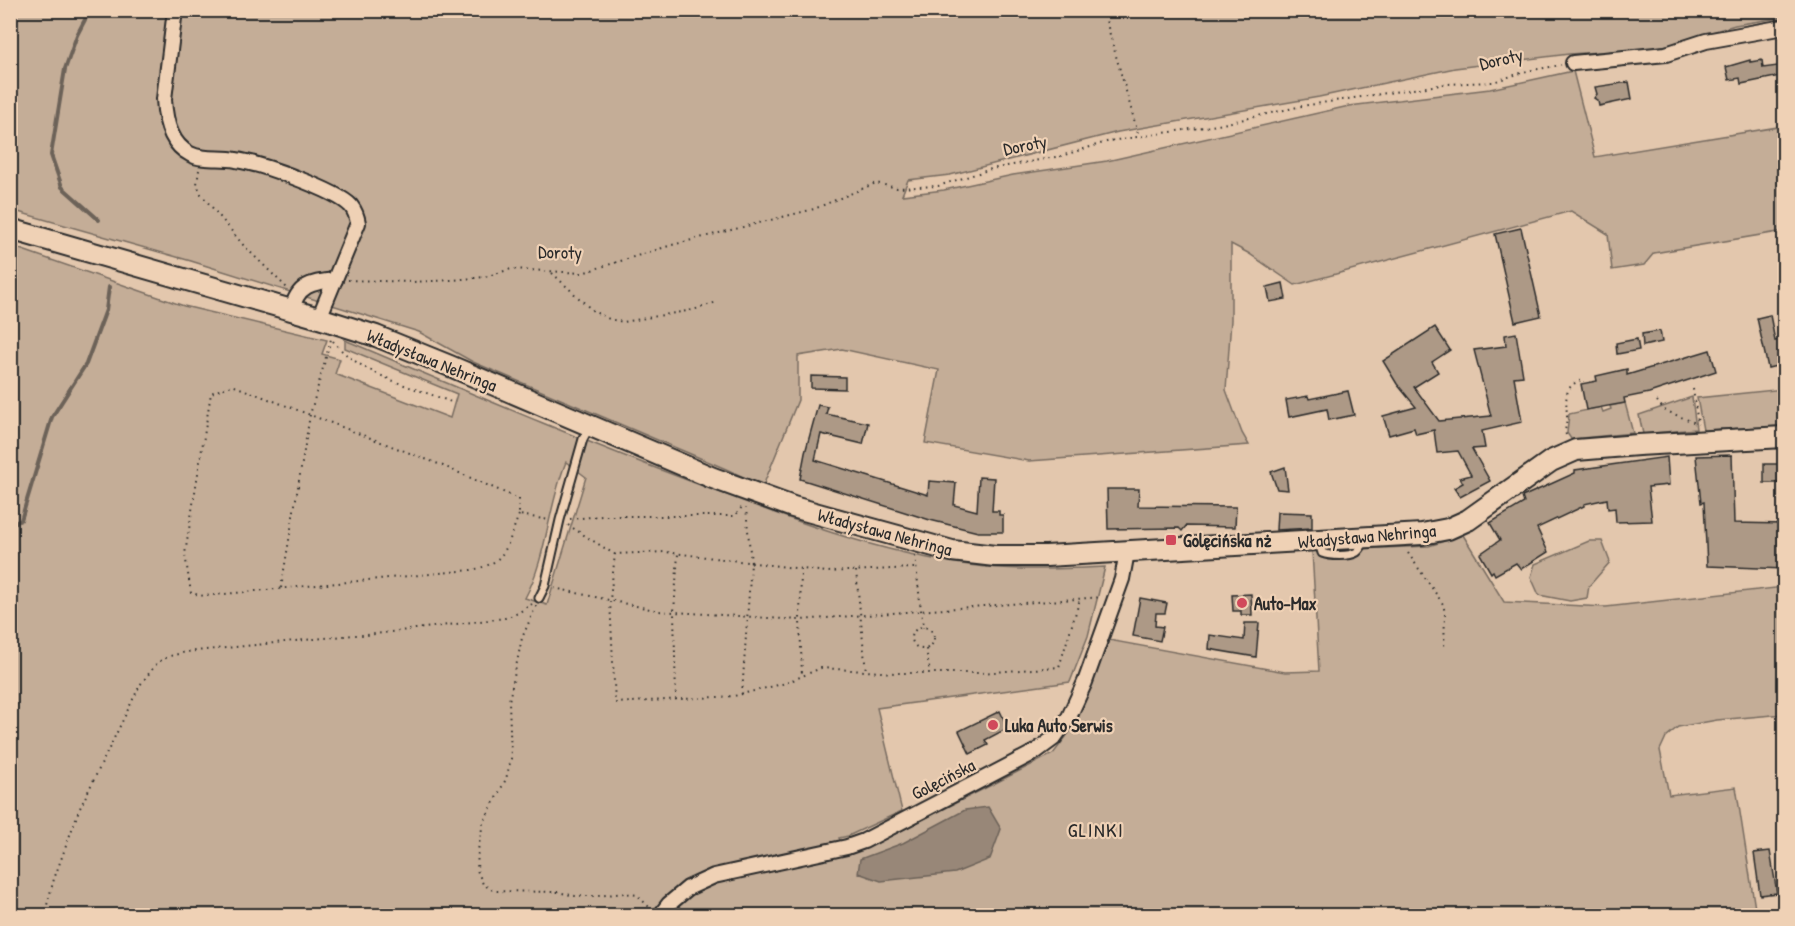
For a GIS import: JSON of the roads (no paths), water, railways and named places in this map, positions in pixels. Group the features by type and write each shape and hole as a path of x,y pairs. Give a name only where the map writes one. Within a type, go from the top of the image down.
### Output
{"street":[{"path":"175,10 164,99 167,124 180,147 191,155 236,159 270,167 342,199 355,211 358,223 319,318"},
{"path":"1573,63 1666,54 1706,42 1785,27"},
{"name":"Władysława Nehringa","path":"10,229 293,304 319,318 410,349 761,497 940,548 976,555 1015,557 1127,552 1406,536 1437,532 1462,523 1555,459 1576,450 1785,437"},
{"path":"293,304 302,289 317,282 335,280"},
{"name":"Golęcińska","path":"656,912 687,888 714,876 847,847 864,841 1035,752 1054,738 1069,717 1085,682 1124,572 1127,552"}],"lane":[{"path":"539,598 545,586 560,520 583,439 590,426"}],"waterway":[{"path":"90,10 77,35 65,69 51,155 62,187 99,220"},
{"path":"10,525 21,520 52,417 86,364 106,310 109,287"}],"place":[{"name":"Golęcińska nż","path":"1171,540"},
{"name":"Auto-Max","path":"1242,603"},
{"name":"Luka Auto Serwis","path":"993,725"}],"district":[{"name":"GLINKI","path":"1096,829"}]}
